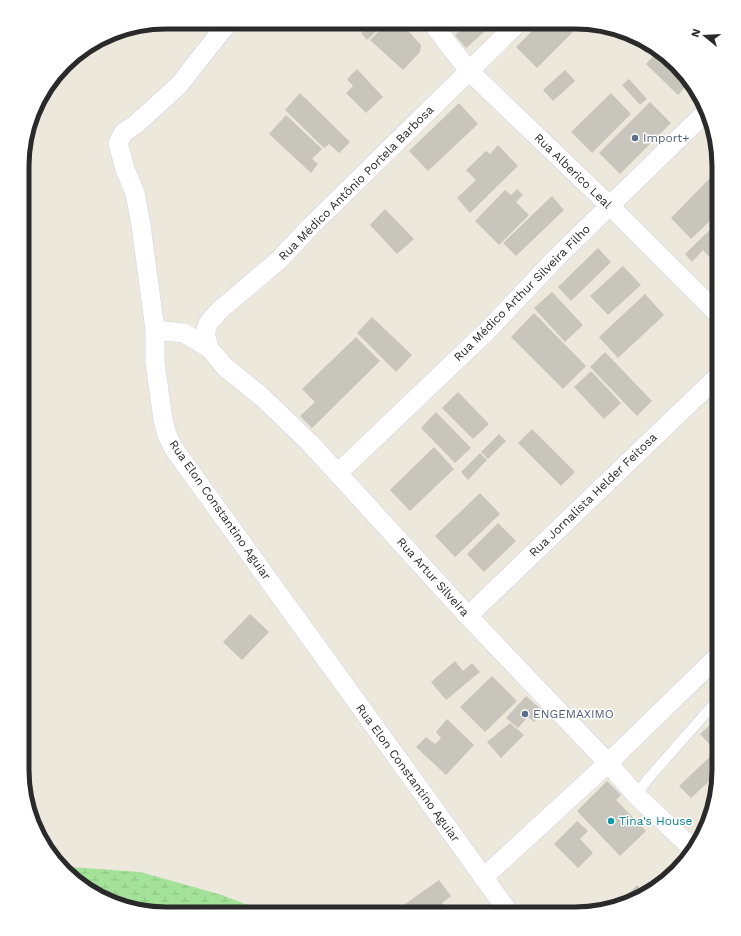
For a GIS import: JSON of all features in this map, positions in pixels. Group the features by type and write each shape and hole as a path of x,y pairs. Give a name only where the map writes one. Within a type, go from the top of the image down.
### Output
{"street":[{"name":"Rua Elon Constantino Aguiar","path":"225,29 179,84 136,125 124,132 118,143 125,169 135,193 141,225 155,330 155,362 163,420 167,435 174,449 505,907"},
{"name":"Rua Alberico Leal","path":"437,29 469,71 610,206 712,308"},
{"name":"Rua Médico Antônio Portela Barbosa","path":"209,348 205,333 209,322 221,309 278,261 311,226 512,29"},
{"name":"Rua Médico Arthur Silveira Filho","path":"338,473 488,330 557,257 702,115"},
{"name":"Rua Artur Silveira","path":"155,330 184,333 209,348 225,367 261,396 310,442 468,616 608,763 636,795 689,846"},
{"name":"Rua Jornalista Helder Feitosa","path":"468,616 712,382"},
{"path":"484,878 608,763 712,662"}],"lane":[{"path":"636,795 648,779 712,706"}],"green space":[{"path":"67,865 70,867 140,872 222,895 253,907 157,907 139,904 122,900 105,893 90,884"}],"building":[{"path":"366,29 379,29 367,40 361,33"},
{"path":"381,29 407,29 421,45 420,52 403,70 370,40"},
{"path":"462,29 487,29 466,48 455,35"},
{"path":"534,29 576,29 537,68 516,47"},
{"path":"640,45 648,50 646,53 638,46"},
{"path":"655,55 665,63 686,86 678,95 646,64"},
{"path":"357,69 383,97 366,113 346,93 353,86 347,79"},
{"path":"565,70 575,81 553,101 543,90"},
{"path":"629,79 647,99 640,105 622,85"},
{"path":"300,93 350,142 339,153 329,144 324,148 285,110"},
{"path":"611,93 631,114 592,153 571,132"},
{"name":"Import+","path":"650,102 671,123 620,174 599,153"},
{"path":"459,103 478,124 428,171 409,151"},
{"path":"286,115 322,149 312,159 318,164 311,173 269,134"},
{"path":"498,145 518,166 470,213 457,198 476,180 466,170 486,151 490,154"},
{"path":"710,178 712,180 712,219 691,239 671,218"},
{"path":"517,189 523,195 516,202 529,215 499,245 475,221 505,190 511,195"},
{"path":"552,196 564,210 516,256 503,243"},
{"path":"385,209 414,239 397,254 370,225"},
{"path":"712,228 712,260 703,250 692,262 685,254"},
{"path":"598,248 611,262 571,301 558,287"},
{"path":"623,266 641,285 608,315 590,296"},
{"path":"552,292 583,325 565,342 534,308"},
{"path":"645,294 664,315 618,358 599,337"},
{"path":"534,313 586,366 563,389 511,337"},
{"path":"372,317 412,355 396,372 357,333"},
{"path":"356,337 380,361 312,428 300,416 315,402 302,389"},
{"path":"605,352 652,401 637,416 590,367"},
{"path":"591,371 621,403 604,419 574,387"},
{"path":"458,392 489,424 473,439 442,408"},
{"path":"436,412 471,448 455,463 421,428"},
{"path":"532,429 575,472 561,486 518,443"},
{"path":"499,434 506,441 488,459 481,452"},
{"path":"434,447 454,469 410,511 390,490"},
{"path":"480,453 487,460 468,480 461,472"},
{"path":"480,493 500,514 455,557 435,536"},
{"path":"498,523 516,541 484,572 467,554"},
{"path":"250,614 269,632 242,660 223,642"},
{"path":"455,661 463,671 472,663 480,672 446,700 431,682"},
{"path":"492,676 517,701 485,732 460,707"},
{"name":"ENGEMAXIMO","path":"526,696 543,711 534,722 528,717 518,728 506,718"},
{"path":"447,719 474,745 446,775 416,747 426,737 435,744 441,738 436,732"},
{"path":"510,723 524,735 501,758 487,742"},
{"path":"712,723 712,747 700,734"},
{"path":"712,755 712,778 691,798 679,786"},
{"name":"Tina's House","path":"607,781 621,795 616,800 646,831 620,856 577,811"},
{"path":"577,821 588,831 580,839 593,853 578,868 554,844"},
{"path":"439,880 451,896 442,903 444,905 442,907 407,907 405,904"},
{"path":"637,885 642,890 628,897 625,898"}],"place":[{"name":"Import+","path":"635,138"},
{"name":"ENGEMAXIMO","path":"525,714"},
{"name":"Tina's House","path":"611,821"}]}
